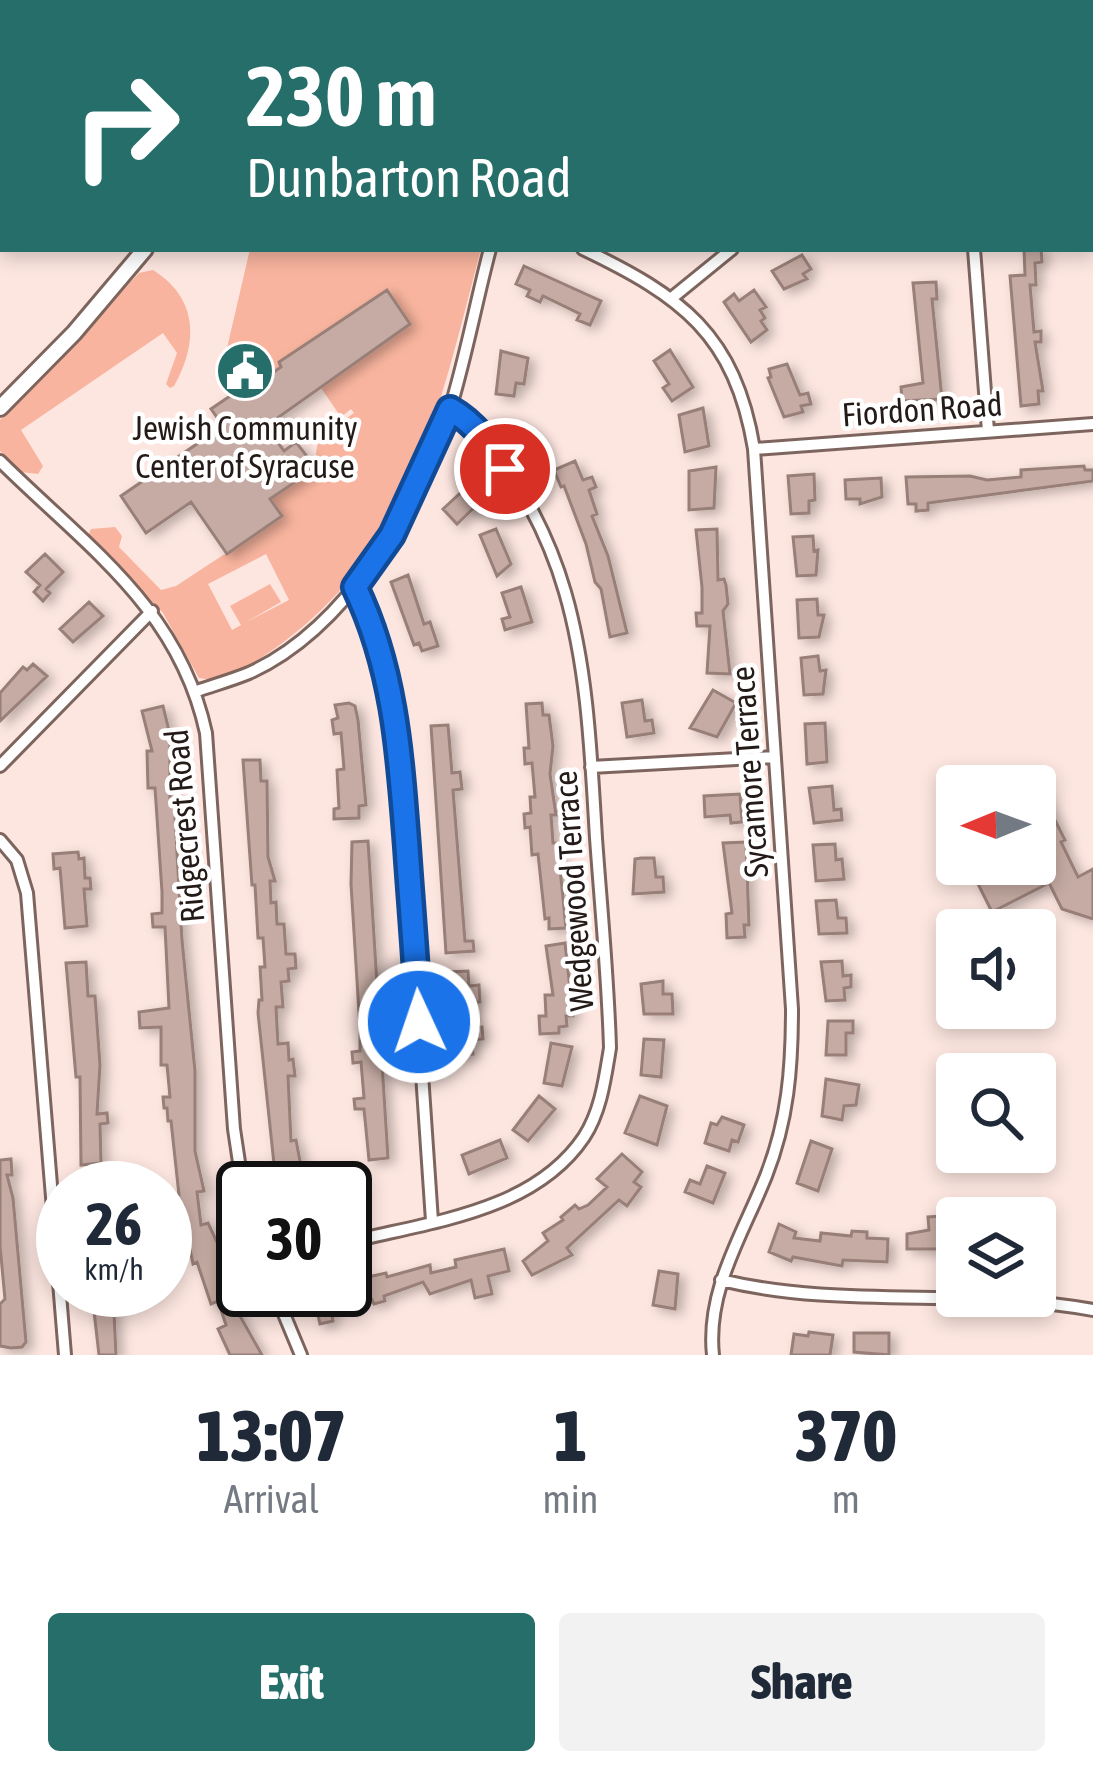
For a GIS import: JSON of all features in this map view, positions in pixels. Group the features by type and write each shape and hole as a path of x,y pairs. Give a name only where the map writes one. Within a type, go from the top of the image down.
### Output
{"street":[{"path":"0,408 74,333 140,252"},
{"path":"197,691 250,673 302,640 355,587 392,535 450,409 489,252"},
{"name":"Sycamore Terrace","path":"589,252 646,279 692,314 720,352 738,388 754,449 792,1010 792,1081 767,1174 722,1280 714,1311 713,1355"},
{"path":"673,297 728,252"},
{"path":"974,252 988,430"},
{"name":"Wedgewood Terrace","path":"372,1236 506,1201 536,1184 584,1136 603,1090 610,1048 591,767 576,640 557,572 523,496 488,441 450,409"},
{"name":"Fiordon Road","path":"754,449 1093,424"},
{"name":"Ridgecrest Road","path":"0,461 152,611 197,691 206,733 239,1161"},
{"path":"355,587 389,680 398,736 432,1221"},
{"path":"0,766 152,611"},
{"path":"591,767 775,757"},
{"path":"0,840 16,860 27,893 65,1355"},
{"path":"722,1280 803,1295 888,1300 1008,1298 1093,1310"},
{"path":"285,1317 301,1355"}],"shaded area":[{"path":"249,252 480,252 451,363 415,470 360,566 321,610 274,649 229,675 199,678 163,613 88,536 91,529 115,527 122,536 119,547 161,590 176,586 281,517 270,499 319,466 315,458 319,437 354,413 351,409 341,417 321,388 410,324 386,291 279,362 281,367 247,391 224,361","holes":["266,554 289,600 246,622 281,602 270,584 230,606 241,625 232,630 208,584"]},
{"path":"153,270 179,294 190,323 187,354 174,386 166,384 177,353 163,333 21,430 43,466 38,474 21,472 0,451 0,420 139,273"}],"building":[{"path":"1024,252 1041,252 1042,262 1035,263 1036,285 1030,285 1034,332 1041,331 1041,342 1035,342 1043,391 1038,391 1039,404 1021,406 1010,276 1025,275"},
{"path":"802,255 811,269 803,274 807,279 784,289 772,271"},
{"path":"524,266 601,301 590,325 577,320 580,314 543,296 540,302 527,296 530,290 516,284"},
{"path":"936,282 937,299 932,299 942,399 902,401 901,387 923,383 913,283"},
{"path":"387,290 410,324 266,426 284,451 296,442 316,468 270,499 282,516 227,554 191,502 146,533 121,496 223,426 211,409 247,391 281,367 279,362"},
{"path":"754,290 766,307 760,310 767,330 751,342 724,302 734,294 739,301"},
{"path":"670,350 693,387 672,401 663,388 669,384 654,361"},
{"path":"501,351 528,358 524,384 516,383 514,396 496,394"},
{"path":"787,364 800,395 808,393 811,404 801,406 803,412 784,417 768,378 769,369"},
{"path":"703,408 709,446 685,452 679,415"},
{"path":"575,461 583,480 592,477 596,487 589,490 597,514 592,516 608,556 627,633 610,637 586,544 554,470"},
{"path":"1084,466 1093,470 1093,481 928,503 928,510 916,511 916,504 908,504 906,477 987,480 1021,477 1021,470"},
{"path":"716,467 714,508 689,510 689,471"},
{"path":"814,474 815,500 809,501 809,513 791,514 788,476"},
{"path":"881,478 882,497 860,504 860,499 846,499 845,480"},
{"path":"470,484 484,498 457,524 443,509"},
{"path":"496,529 511,564 497,576 480,535"},
{"path":"717,529 718,580 724,579 728,604 723,611 730,674 707,673 710,626 697,626 702,587 696,530"},
{"path":"813,536 814,551 818,550 816,575 797,576 793,537"},
{"path":"45,554 63,572 46,589 50,593 43,601 34,592 40,585 26,572"},
{"path":"408,575 424,624 430,622 438,646 422,651 419,643 414,645 391,582"},
{"path":"521,587 532,622 505,630 502,619 510,617 502,593"},
{"path":"817,599 818,615 824,615 819,637 799,638 797,600"},
{"path":"89,602 103,616 73,642 60,629"},
{"path":"818,656 820,671 826,670 823,694 804,695 801,658"},
{"path":"33,664 47,676 0,721 0,693 23,667 27,670"},
{"path":"713,690 736,703 717,737 690,728"},
{"path":"642,700 645,721 652,720 654,733 627,737 622,703"},
{"path":"542,703 543,715 549,715 553,746 553,843 559,858 566,928 549,929 538,854 532,855 530,827 525,828 524,814 531,813 530,797 535,797 532,763 525,764 524,748 529,748 526,704"},
{"path":"335,705 355,706 358,720 366,805 359,806 359,818 334,819 334,809 339,808 337,770 344,769 341,733 334,734 332,720 338,718"},
{"path":"163,706 170,735 170,800 174,800 195,1071 195,1151 204,1191 197,1192 201,1225 208,1223 216,1240 216,1302 211,1304 192,1259 192,1161 175,1161 171,1121 164,1108 163,1097 170,1097 167,1065 161,1065 161,1027 140,1028 139,1012 169,1008 165,927 153,927 152,914 162,913 162,892 155,788 148,788 147,751 152,751 142,711"},
{"path":"825,723 827,762 807,764 805,724"},
{"path":"448,725 452,773 460,772 462,789 453,790 465,941 473,941 474,951 446,953 431,726"},
{"path":"243,760 260,760 261,781 267,781 268,857 275,881 270,881 271,903 276,902 277,924 284,924 286,954 295,954 296,968 288,969 289,981 281,982 283,1007 276,1007 278,1044 288,1043 289,1060 293,1059 295,1076 288,1076 291,1141 296,1140 300,1161 274,1161 258,1013 260,967 265,967 263,938 258,938"},
{"path":"832,786 834,810 841,809 842,820 814,823 809,788"},
{"path":"740,794 742,822 731,823 730,815 705,817 704,796"},
{"path":"1056,822 1078,877 1093,869 1093,919 1062,909 1050,885 1056,885"},
{"path":"368,841 388,1158 369,1160 364,1109 355,1109 354,1099 364,1098 361,1062 353,1063 352,1052 360,1051 360,1029 351,884 352,842"},
{"path":"746,842 749,925 744,925 745,937 727,938 726,914 732,913 723,843"},
{"path":"835,844 844,879 816,881 813,845"},
{"path":"78,852 79,859 84,858 85,878 90,878 91,889 84,889 87,926 65,928 60,868 54,869 53,854"},
{"path":"654,858 664,892 633,894 635,859"},
{"path":"978,885 1045,885 998,909 990,909"},
{"path":"836,900 838,918 846,918 847,933 819,934 816,901"},
{"path":"565,943 573,1016 566,1016 567,1026 559,1027 559,1033 540,1034 539,1016 546,1016 545,995 553,995 546,946"},
{"path":"842,961 843,976 851,975 851,987 844,988 845,1000 826,1001 821,962"},
{"path":"86,962 88,996 95,996 100,1065 97,1114 107,1113 108,1123 100,1124 101,1161 81,1161 80,1077 76,1077 66,963"},
{"path":"468,971 469,986 479,985 480,1002 471,1002 472,1027 482,1027 483,1039 472,1040 473,1054 453,1055 447,972"},
{"path":"663,981 663,994 672,994 673,1014 644,1014 641,984"},
{"path":"828,1021 853,1021 853,1033 846,1033 846,1055 826,1055"},
{"path":"644,1039 664,1040 661,1077 641,1075"},
{"path":"551,1043 572,1047 562,1086 544,1083"},
{"path":"826,1079 859,1085 856,1105 844,1106 842,1120 822,1116"},
{"path":"539,1096 555,1109 528,1141 513,1130"},
{"path":"640,1096 667,1106 657,1145 625,1133"},
{"path":"722,1117 744,1125 729,1151 705,1143 711,1123 717,1125"},
{"path":"500,1140 507,1158 469,1174 462,1155"},
{"path":"811,1141 832,1149 818,1191 797,1183"},
{"path":"622,1154 642,1172 634,1182 641,1187 627,1206 619,1200 567,1248 572,1255 532,1275 523,1261 548,1241 543,1233 575,1205 579,1209 588,1205 607,1187 597,1179"},
{"path":"11,1159 12,1175 7,1175 26,1342 11,1348 0,1346 0,1304 5,1299 0,1160"},
{"path":"707,1166 725,1173 713,1203 685,1192 690,1180 700,1184"},
{"path":"936,1216 936,1249 907,1249 907,1234 929,1230 928,1217"},
{"path":"779,1224 796,1232 794,1238 820,1241 821,1233 851,1236 852,1231 888,1239 887,1262 843,1260 842,1266 793,1257 791,1261 769,1252"},
{"path":"504,1249 509,1271 488,1276 492,1294 475,1298 471,1280 430,1294 423,1282 374,1304 372,1276 386,1273 387,1277 430,1265 431,1273 456,1267 455,1260"},
{"path":"659,1271 678,1274 675,1309 653,1305"},
{"path":"95,1317 114,1317 116,1355 99,1355"},
{"path":"223,1317 241,1317 262,1355 230,1355 218,1329 226,1325"},
{"path":"809,1332 833,1335 830,1355 791,1355 794,1334 808,1336"},
{"path":"854,1333 889,1333 889,1355 854,1352"}],"place":[{"name":"Jewish Community Center of Syracuse","path":"245,371"}],"route":[{"path":"419,1022 398,736 389,680 355,587 392,535 450,409 488,441 505,469"}]}
